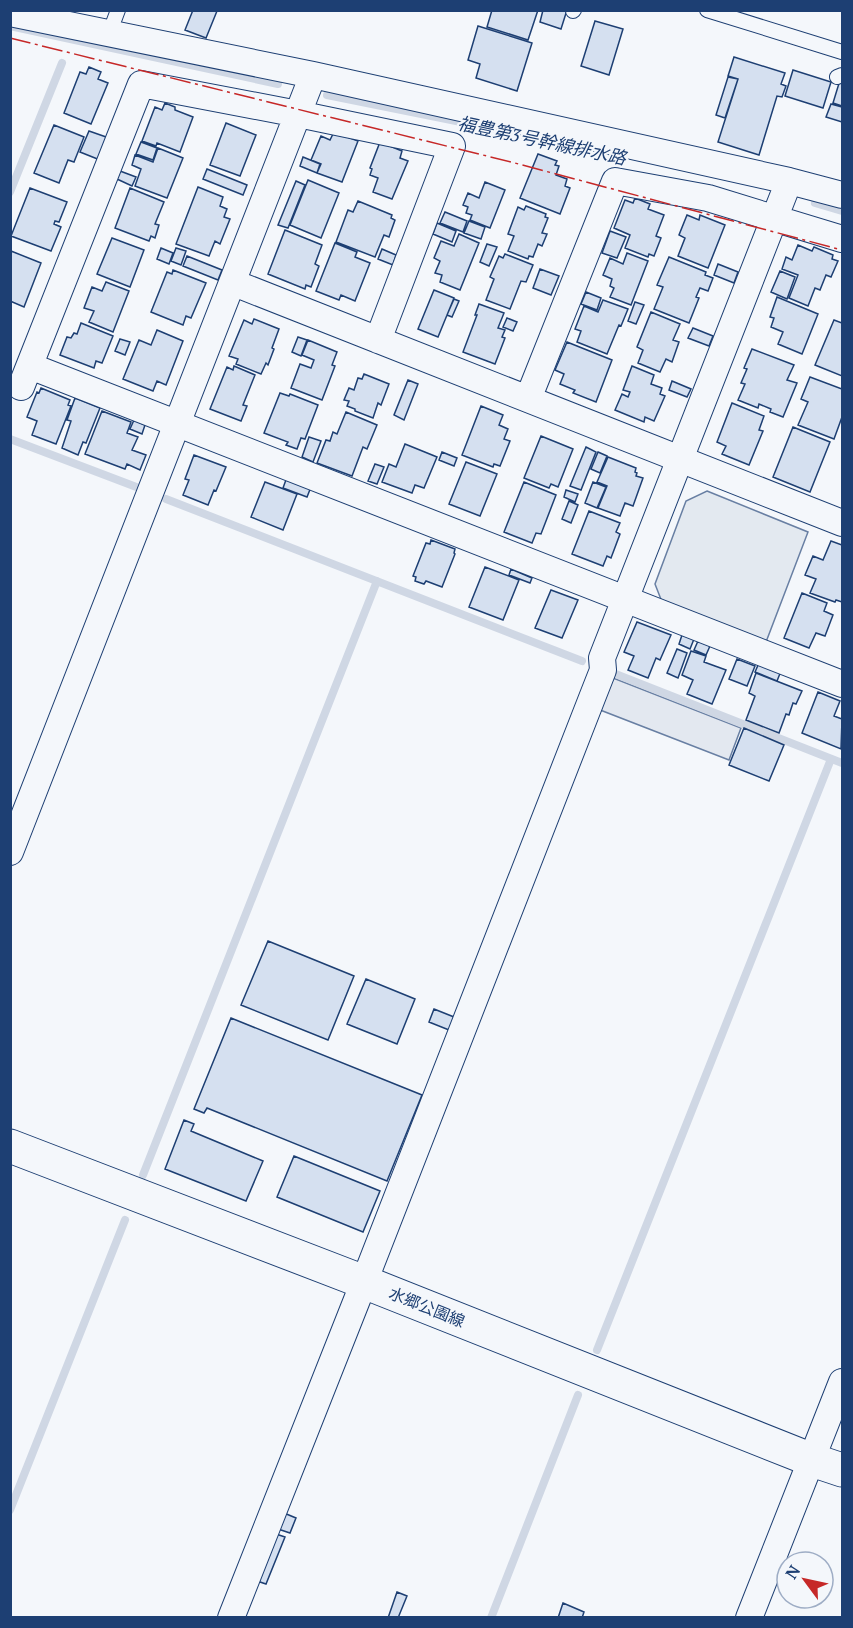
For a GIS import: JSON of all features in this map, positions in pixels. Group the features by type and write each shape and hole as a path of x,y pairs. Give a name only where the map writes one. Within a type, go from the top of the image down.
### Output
{"main road":[{"name":"水郷公園線","path":"10,1146 364,1282 812,1460 843,1470"}],"street":[{"path":"10,13 313,75 843,195"},
{"path":"10,852 234,283 313,75"},
{"path":"378,340 452,146 141,84 25,376 179,423 843,684"},
{"path":"528,399 615,181 708,198 843,239"},
{"path":"231,1617 600,679 603,670 602,658 789,181"},
{"path":"234,283 842,520"},
{"path":"749,1617 843,1382"}],"lane":[{"path":"109,34 118,10"},
{"path":"707,10 843,52"}],"shaded area":[{"path":"707,491 808,532 766,642 662,602 655,584 686,501"},
{"path":"608,676 741,728 729,760 595,708"}],"building":[{"path":"193,10 217,11 206,38 185,30"},
{"path":"492,10 538,10 528,40 487,27"},
{"path":"543,10 567,10 561,29 540,22"},
{"path":"595,21 623,29 609,75 581,66"},
{"path":"478,26 532,43 517,91 476,78 480,64 468,60"},
{"path":"734,57 785,73 781,84 786,86 782,97 777,96 759,155 718,142 738,79 728,76"},
{"path":"89,67 101,72 98,79 108,83 91,124 64,113 80,72 86,74"},
{"path":"793,70 831,82 823,108 785,96"},
{"path":"728,77 738,79 725,118 716,115"},
{"path":"840,80 842,81 842,106 833,103"},
{"path":"165,103 193,117 180,152 157,143 156,146 142,141 155,107 162,110"},
{"path":"831,104 842,107 842,122 826,117"},
{"path":"226,123 256,135 240,176 210,165"},
{"path":"54,125 84,137 74,162 68,160 59,183 34,173"},
{"path":"89,131 109,138 100,160 80,152"},
{"path":"334,132 358,141 342,182 317,173 321,164 311,160 321,136 330,140"},
{"path":"141,142 157,148 153,160 136,154"},
{"path":"380,142 402,151 400,158 408,161 392,199 373,192 378,178 370,175 372,169 370,168"},
{"path":"158,148 183,158 167,198 135,186 141,169 132,165 135,155 153,162"},
{"path":"538,154 557,161 555,165 559,166 556,175 567,179 565,186 570,188 560,214 520,198"},
{"path":"303,157 320,164 317,173 300,166"},
{"path":"207,169 247,185 243,195 203,179"},
{"path":"120,171 136,177 132,186 117,179"},
{"path":"308,180 339,193 321,238 290,225"},
{"path":"296,181 305,185 288,228 278,225"},
{"path":"485,182 505,190 490,228 470,220 472,215 466,213 468,207 463,205 468,193 479,198"},
{"path":"198,187 223,197 220,206 227,209 224,217 230,219 220,244 215,241 209,256 176,244"},
{"path":"30,188 67,202 59,222 55,221 54,224 61,227 51,251 11,236"},
{"path":"130,188 164,202 155,224 159,225 155,238 151,236 149,241 115,228"},
{"path":"635,198 650,204 648,209 664,215 656,236 661,238 654,256 649,254 648,257 625,248 630,235 614,228 625,200 633,203"},
{"path":"358,201 392,215 391,218 395,220 389,237 384,235 375,257 336,242 348,210 353,212"},
{"path":"526,206 546,214 545,217 548,218 542,233 547,234 542,246 538,244 533,257 529,256 528,259 508,251 514,236 508,234 518,207 524,210"},
{"path":"445,212 467,221 463,232 440,223"},
{"path":"687,215 699,220 700,215 725,225 708,268 678,256 685,238 679,235"},
{"path":"469,221 485,227 481,239 464,233"},
{"path":"437,223 456,231 452,242 433,234"},
{"path":"285,230 322,245 315,264 319,266 311,287 306,285 305,289 268,274"},
{"path":"610,231 626,237 617,258 602,253"},
{"path":"459,234 479,243 460,290 440,282 442,275 435,273 440,261 434,258 441,241 454,246"},
{"path":"112,238 144,250 130,287 97,274"},
{"path":"335,243 357,252 355,257 370,263 355,301 341,295 339,300 316,291"},
{"path":"487,244 497,247 489,266 480,262"},
{"path":"798,245 812,251 814,247 833,255 832,259 838,261 831,277 826,275 820,290 815,288 808,306 789,298 798,275 782,269 786,257 792,260"},
{"path":"161,248 173,253 169,264 157,259"},
{"path":"176,248 186,251 181,265 171,261"},
{"path":"382,249 396,255 393,265 378,259"},
{"path":"11,251 41,263 24,307 10,301"},
{"path":"627,253 648,261 631,305 610,297 614,288 610,286 612,279 603,275 610,258 623,264"},
{"path":"505,254 533,265 526,282 521,281 510,309 486,300 494,279 490,277 499,256 503,258"},
{"path":"187,256 222,270 218,280 183,266"},
{"path":"669,257 706,272 705,275 713,278 708,291 700,288 696,297 699,298 689,323 654,309 663,287 657,285"},
{"path":"718,264 738,272 734,283 714,275"},
{"path":"540,269 559,276 551,295 533,288"},
{"path":"173,270 206,283 191,318 186,316 183,325 151,312 167,272 172,274"},
{"path":"780,271 795,277 787,299 771,292"},
{"path":"106,282 129,291 113,332 89,322 94,311 84,308 92,287 102,291"},
{"path":"434,290 454,298 438,337 418,329"},
{"path":"586,292 601,298 597,310 581,304"},
{"path":"777,297 818,314 802,354 778,344 783,332 771,327 774,318 770,317"},
{"path":"454,299 459,301 452,317 447,315"},
{"path":"603,300 628,309 607,354 577,342 581,331 575,329 584,306 598,312"},
{"path":"635,302 644,305 636,324 628,321"},
{"path":"479,304 504,313 498,328 505,330 502,337 505,338 495,364 463,352"},
{"path":"651,312 680,324 673,340 679,342 672,362 666,359 660,372 638,363 643,350 637,347"},
{"path":"507,318 517,322 513,331 503,327"},
{"path":"254,319 279,329 268,365 266,363 261,374 236,364 238,359 229,356 244,320 252,324"},
{"path":"834,320 842,323 842,376 815,365"},
{"path":"81,323 113,336 102,363 96,361 94,368 60,355 67,337 71,338 74,333 77,334"},
{"path":"693,328 713,336 709,346 688,338"},
{"path":"157,330 183,341 166,385 157,381 153,391 123,379 139,340 151,345"},
{"path":"298,337 307,340 301,356 292,352"},
{"path":"120,339 130,342 125,355 115,351"},
{"path":"308,340 337,352 332,365 335,366 322,400 291,388 300,364 311,368 314,360 302,355"},
{"path":"567,342 612,360 596,402 573,393 575,390 560,384 564,374 555,370"},
{"path":"752,349 794,365 787,380 797,383 783,417 759,404 758,408 738,400 745,384 741,383 747,369 744,368"},
{"path":"234,366 255,375 243,405 247,406 241,421 210,409 227,367 233,370"},
{"path":"632,366 654,375 651,384 662,388 660,394 665,396 654,421 645,417 644,422 615,410 622,394 628,397 630,392 623,390"},
{"path":"364,374 389,384 381,405 378,403 373,418 355,411 347,406 349,401 344,400 349,388 354,390 358,378 362,379"},
{"path":"810,377 842,389 842,417 834,439 798,425 808,402 801,399"},
{"path":"408,380 418,384 404,420 394,415"},
{"path":"672,381 691,389 687,397 669,390"},
{"path":"41,388 70,400 68,405 71,406 56,444 32,435 37,421 27,417 37,392 39,393"},
{"path":"280,393 289,396 290,394 318,405 305,439 301,438 297,449 286,445 288,442 264,433"},
{"path":"75,398 100,408 86,443 83,442 78,455 62,448 71,421 67,420"},
{"path":"732,403 764,416 759,430 763,431 749,465 722,454 726,446 717,442"},
{"path":"481,406 503,415 499,425 508,429 504,439 510,441 500,466 494,464 493,467 462,455"},
{"path":"102,411 131,422 127,433 138,437 132,450 146,455 140,470 127,464 125,469 85,454"},
{"path":"346,412 377,425 367,449 363,447 352,476 317,463 326,440 330,441 333,432 337,434"},
{"path":"134,420 145,425 142,434 130,429"},
{"path":"793,427 830,442 810,492 773,477"},
{"path":"541,436 573,449 558,487 551,484 549,488 524,478"},
{"path":"309,437 321,441 313,462 302,457"},
{"path":"405,444 437,457 424,488 415,485 412,493 382,482 389,464 396,467"},
{"path":"586,447 596,452 581,490 570,486"},
{"path":"442,452 457,458 454,466 439,460"},
{"path":"598,452 607,456 600,473 591,469"},
{"path":"194,455 226,467 208,505 183,495 189,480 185,479"},
{"path":"608,457 636,468 636,476 643,478 633,506 625,503 620,516 598,508 607,486 597,482"},
{"path":"466,462 497,474 480,516 449,504"},
{"path":"375,464 384,467 377,484 368,481"},
{"path":"287,477 311,487 307,497 283,488"},
{"path":"265,482 297,494 283,530 251,517"},
{"path":"524,482 556,495 541,534 536,533 532,543 504,532"},
{"path":"593,482 606,487 597,508 585,503"},
{"path":"566,490 578,494 575,502 564,497"},
{"path":"569,501 578,505 571,523 562,519"},
{"path":"589,511 620,523 616,532 620,534 611,558 607,556 603,566 572,554"},
{"path":"431,540 455,549 442,587 426,581 424,584 415,581 416,577 413,576 426,543 430,544"},
{"path":"831,541 842,545 842,602 836,600 835,602 810,593 816,579 805,575 813,556 823,560"},
{"path":"485,567 519,580 503,620 469,607"},
{"path":"511,569 532,578 530,583 509,575"},
{"path":"551,590 578,600 562,638 535,628"},
{"path":"802,593 827,603 824,611 833,615 825,636 816,633 809,648 784,638"},
{"path":"637,622 671,635 660,660 656,658 648,678 628,670 634,656 624,652"},
{"path":"682,635 694,639 690,649 679,644"},
{"path":"698,641 710,646 706,655 694,650"},
{"path":"677,649 687,653 678,678 667,673"},
{"path":"691,651 706,656 704,662 726,670 712,704 687,694 693,680 682,675"},
{"path":"737,659 755,666 747,686 729,679"},
{"path":"759,663 781,671 777,681 755,672"},
{"path":"756,673 802,691 796,704 793,703 789,715 786,714 779,733 746,720 755,696 749,693"},
{"path":"818,692 840,701 834,716 842,719 841,749 802,733"},
{"path":"744,728 784,745 769,781 729,765"},
{"path":"268,941 354,976 328,1040 241,1005"},
{"path":"366,979 415,999 397,1044 347,1024"},
{"path":"434,1009 454,1017 449,1030 429,1022"},
{"path":"231,1018 422,1095 387,1181 207,1108 204,1113 194,1109"},
{"path":"184,1120 194,1124 191,1131 263,1161 246,1201 165,1169"},
{"path":"294,1156 380,1191 363,1232 277,1197"},
{"path":"284,1513 296,1518 290,1533 278,1529"},
{"path":"276,1534 285,1537 266,1584 257,1581"},
{"path":"397,1592 407,1596 398,1618 388,1618"},
{"path":"563,1603 584,1612 582,1618 558,1618"}],"waterway":[{"name":"福豊第3号幹線排水路","path":"10,26 278,84"},
{"path":"10,192 62,63"},
{"name":"福豊第3号幹線排水路","path":"327,95 535,137"},
{"name":"福豊第3号幹線排水路","path":"815,203 842,211"},
{"path":"10,439 139,488"},
{"path":"166,499 582,661"},
{"path":"143,1175 377,581"},
{"path":"613,673 842,763"},
{"path":"597,1350 831,759"},
{"path":"10,1510 125,1220"},
{"path":"491,1618 578,1395"}],"power":[{"path":"10,38 511,162 842,250"}]}
